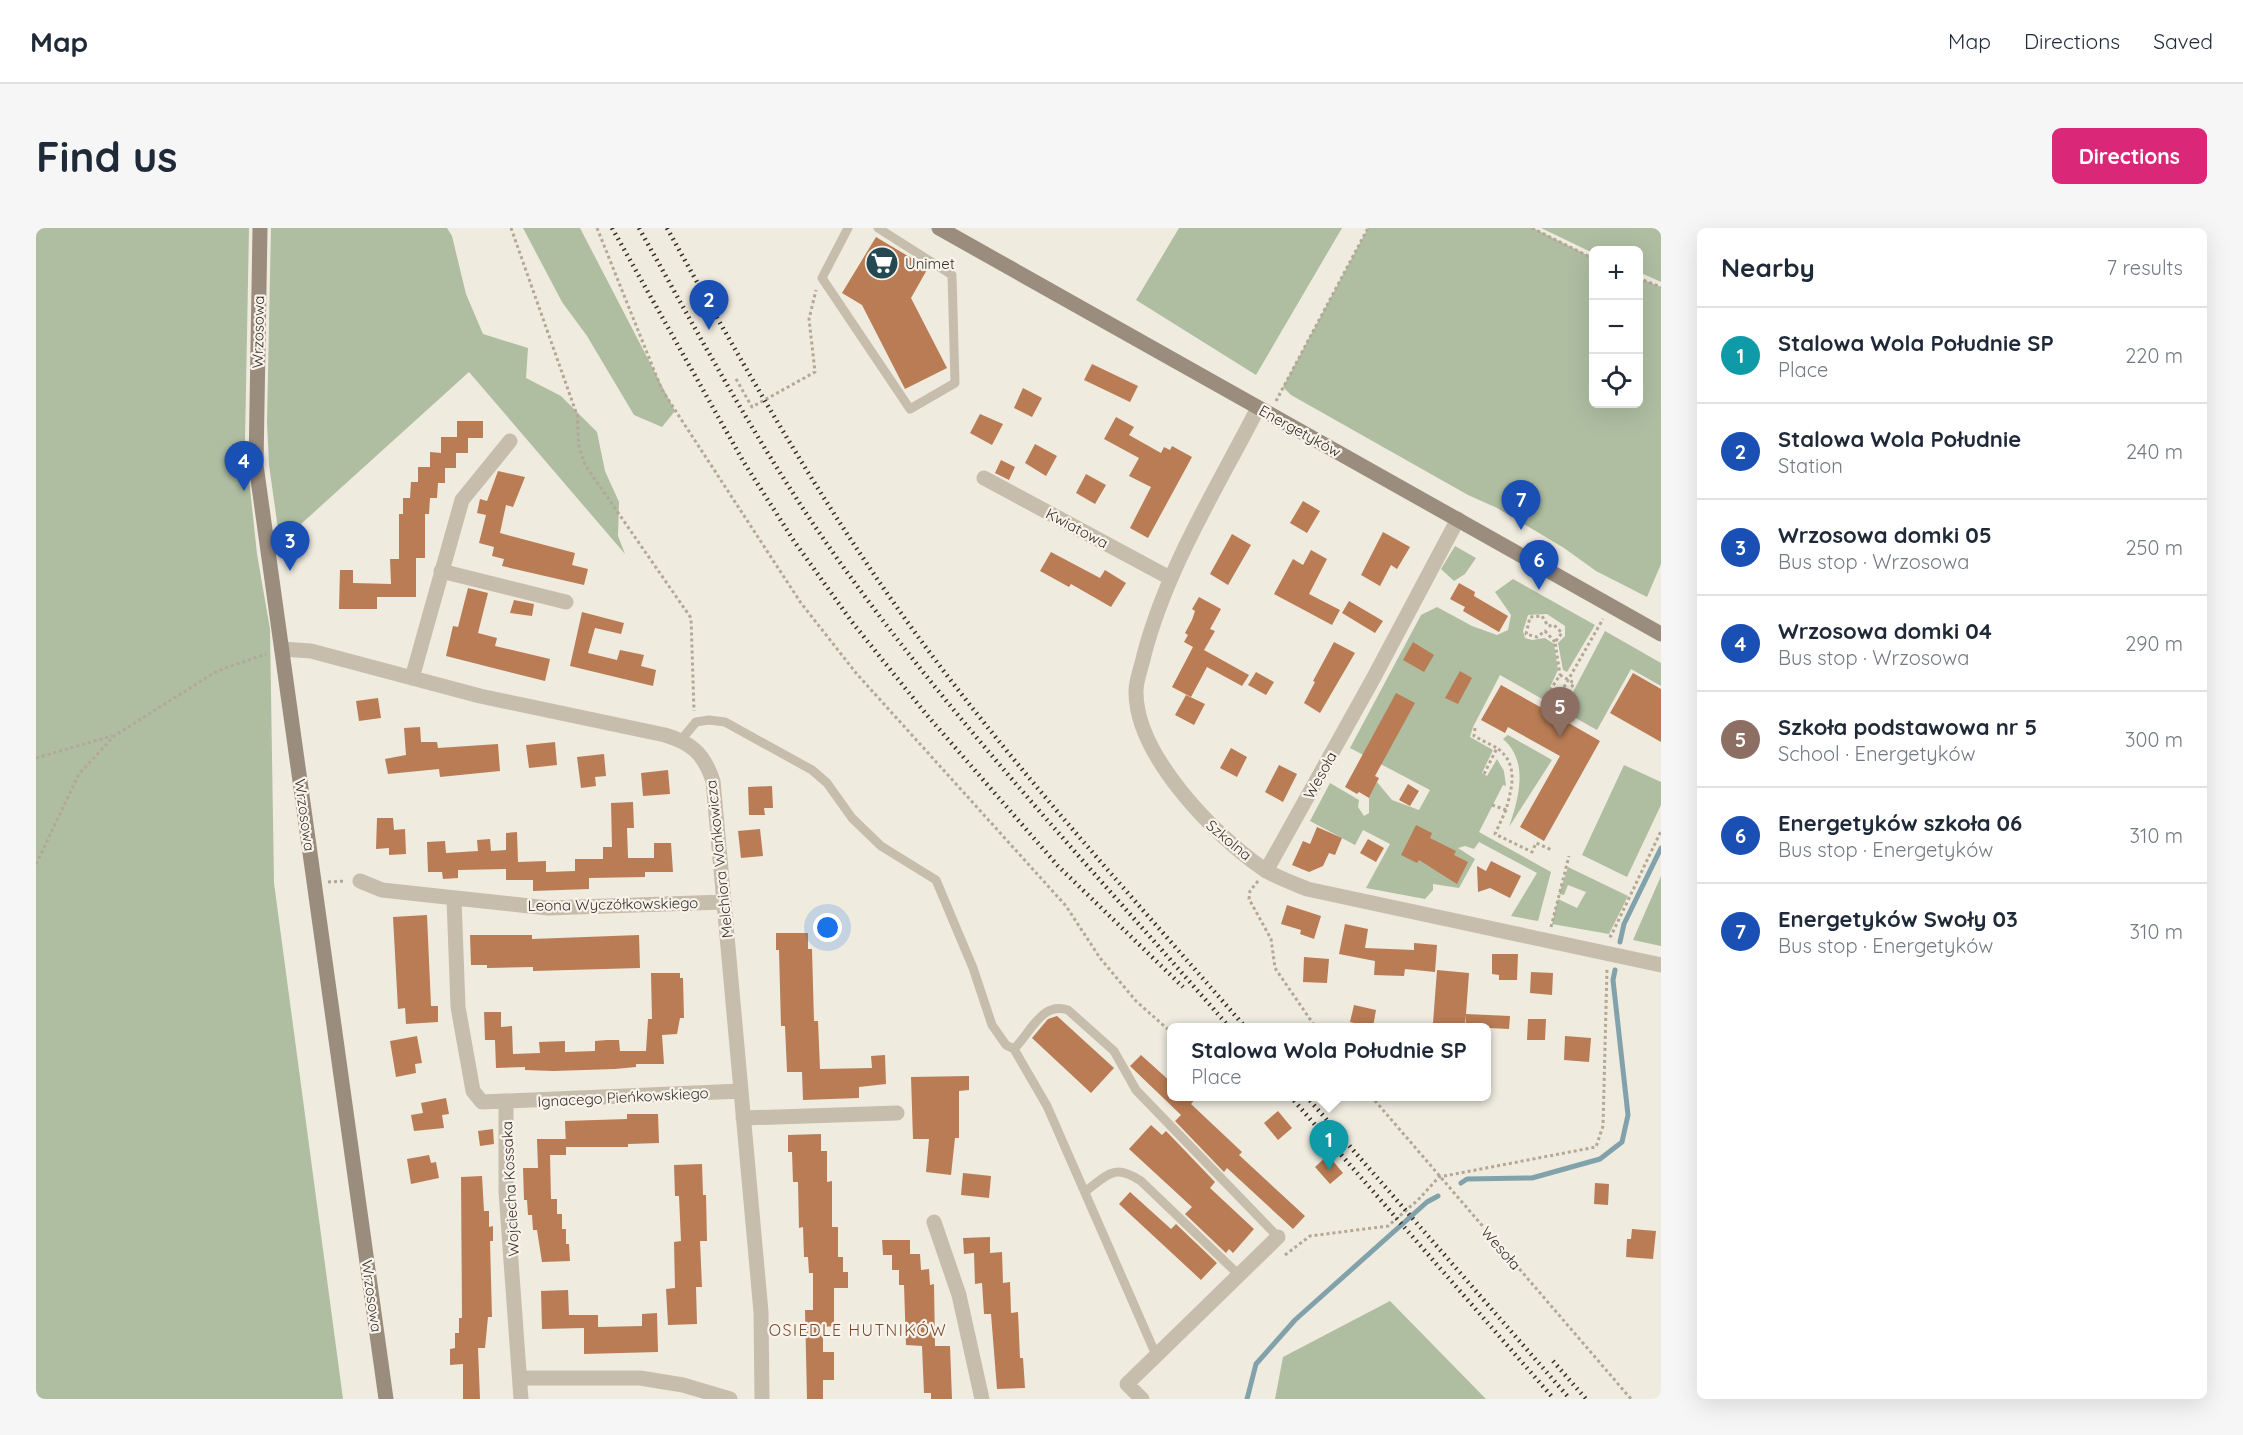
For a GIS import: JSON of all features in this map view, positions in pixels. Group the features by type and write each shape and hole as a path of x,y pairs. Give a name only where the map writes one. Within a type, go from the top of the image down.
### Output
{"street":[{"name":"Wrzosowa","path":"260,228 256,465 386,1399"},
{"name":"Energetyków","path":"939,228 1661,634"},
{"name":"Szkolna","path":"1264,410 1170,578 1150,632 1135,690 1147,738 1175,783 1208,824 1266,871 1306,890 1661,965"},
{"path":"412,678 462,500 510,441"},
{"name":"Kwiatowa","path":"984,478 1170,578"},
{"name":"Wesoła","path":"1266,871 1373,680 1458,519"},
{"path":"441,572 566,602"},
{"name":"Melchiora Wańkowicza","path":"282,649 311,651 412,678 681,740 700,753 713,781 761,1312 762,1399"},
{"name":"Leona Wyczółkowskiego","path":"360,881 382,890 548,908 724,902"},
{"name":"Wojciecha Kossaka","path":"454,899 458,1007 473,1091 482,1102 506,1103 506,1192 520,1399"},
{"name":"Ignacego Pieńkowskiego","path":"506,1103 741,1091"},
{"path":"743,1118 897,1113"},
{"path":"934,1222 959,1295 982,1399"},
{"path":"1142,1399 1127,1383 1278,1237"},
{"path":"520,1378 640,1378 683,1385 730,1399"}],"lane":[{"path":"848,228 822,278 910,409 955,383 952,275 878,228"},
{"path":"681,740 696,722 709,720 724,722 812,770 827,783 852,818 881,846 936,880 973,968 992,1024 1006,1045 1014,1049 1047,1106 1156,1355"},
{"path":"1014,1049 1048,1009 1059,1007 1068,1010 1114,1051 1136,1090 1278,1237"},
{"path":"1086,1191 1110,1172 1126,1171 1141,1181 1239,1275"}],"path":[{"path":"511,228 577,415 579,447 585,465 691,618 694,677 692,703 696,722"},
{"path":"597,228 662,390 801,603 856,673 1066,906 1100,958 1137,1001 1167,1028"},
{"path":"1264,410 1368,228"},
{"path":"1532,228 1589,256"},
{"path":"736,379 752,407 815,372 809,319 812,299 822,278"},
{"path":"1643,280 1661,287"},
{"path":"1548,626 1542,616 1530,617 1526,634 1537,637 1548,626 1554,625 1562,633 1555,642"},
{"path":"1552,708 1604,618"},
{"path":"1545,631 1555,642 1560,675 1546,696"},
{"path":"36,864 78,774 114,736 217,671 282,649"},
{"path":"1546,696 1562,703 1574,683 1560,675"},
{"path":"1546,696 1556,700"},
{"path":"1474,728 1474,736 1497,748 1511,763 1513,779 1506,810 1496,834 1532,852 1536,843 1552,850"},
{"path":"36,758 114,736"},
{"path":"1484,774 1497,748"},
{"path":"1492,806 1506,810"},
{"path":"1281,1258 1310,1236 1388,1226 1418,1200 1439,1177 1596,1147 1603,1126 1601,953 1598,936 1611,936 1661,831"},
{"path":"1552,929 1552,919 1569,856"},
{"path":"1266,871 1250,891 1249,899 1271,939 1275,968 1313,1023"},
{"path":"315,882 360,881"},
{"name":"Wesoła","path":"1375,1101 1631,1399"}],"green space":[{"path":"36,228 249,228 245,441 257,554 270,629 274,883 343,1399 36,1399"},
{"path":"271,228 447,228 452,236 466,294 483,334 528,348 526,378 561,396 597,432 605,471 619,502 618,536 625,554 469,372 280,543 269,465 267,422"},
{"path":"523,228 580,228 675,411 662,427 634,415 587,336 562,302"},
{"path":"1179,228 1342,228 1256,375 1136,300"},
{"path":"1368,228 1533,228 1589,256 1589,408 1643,408 1643,280 1661,287 1661,564 1647,597 1596,571 1564,548 1497,508 1468,495 1291,395 1283,387"},
{"path":"1541,228 1661,228 1661,282 1643,274 1643,246 1589,246 1589,251"},
{"path":"1455,546 1476,558 1465,574 1454,581 1441,569"},
{"path":"1513,579 1595,625 1567,672 1563,670 1558,643 1565,636 1565,626 1547,614 1528,615 1523,631 1525,638 1532,640 1545,638 1554,644 1558,670 1544,700 1500,675 1470,737 1493,750 1482,773 1487,776 1497,759 1504,771 1506,786 1503,785 1479,832 1551,872 1538,921 1511,916 1537,873 1479,842 1474,849 1465,846 1458,848 1475,859 1459,888 1433,884 1433,890 1425,899 1366,888 1390,844 1363,830 1355,845 1310,821 1330,783 1359,800 1358,807 1364,816 1369,813 1369,798 1377,782 1392,800 1419,810 1430,790 1350,748 1421,615 1437,607 1472,626 1497,635 1508,630 1511,615 1495,592"},
{"path":"1605,631 1661,663 1661,686 1631,669 1597,730 1563,711"},
{"path":"1508,735 1552,760 1509,827 1520,780 1516,758 1503,739"},
{"path":"1624,765 1661,782 1661,805 1627,877 1582,855"},
{"path":"1568,867 1628,896 1609,934 1552,924 1558,899 1577,908 1586,892 1568,885 1564,895 1559,894"},
{"path":"1661,876 1661,946 1633,940"},
{"path":"1390,1301 1486,1399 1275,1399 1283,1357"}],"building":[{"path":"876,237 928,268 911,298 947,368 905,389 862,305 842,293"},
{"path":"1092,364 1138,386 1130,402 1084,380"},
{"path":"1023,388 1042,398 1032,417 1014,408"},
{"path":"980,414 1003,424 992,445 970,433"},
{"path":"1116,417 1134,427 1129,435 1161,453 1164,447 1170,450 1172,446 1192,457 1148,538 1130,528 1151,487 1129,476 1139,458 1104,439"},
{"path":"457,421 483,421 483,438 468,438 468,453 456,453 456,468 445,468 445,483 438,483 437,498 430,498 429,514 425,514 425,558 416,558 416,597 377,597 377,609 339,609 340,570 353,570 353,583 391,584 390,559 399,559 399,514 403,514 403,498 410,498 411,482 418,482 418,467 430,467 430,452 441,453 441,437 457,437"},
{"path":"1035,444 1057,456 1046,476 1025,463"},
{"path":"1001,460 1015,467 1009,480 995,473"},
{"path":"498,471 525,477 513,507 506,505 500,533 575,553 572,565 588,569 584,585 502,566 504,559 492,556 494,547 479,543 486,515 477,513 480,499 487,501"},
{"path":"1086,474 1106,485 1095,504 1076,493"},
{"path":"1303,501 1320,511 1307,533 1290,523"},
{"path":"1383,532 1410,547 1397,569 1391,565 1380,586 1361,575"},
{"path":"1232,534 1251,545 1228,585 1210,574"},
{"path":"1311,550 1327,559 1309,594 1340,610 1332,625 1274,594 1293,559 1303,565"},
{"path":"1051,552 1100,578 1105,570 1126,583 1111,607 1071,584 1069,587 1040,571"},
{"path":"1459,583 1475,592 1474,596 1508,616 1499,632 1463,611 1465,607 1450,599"},
{"path":"468,588 488,593 478,633 497,638 495,646 550,659 545,681 446,656 453,626 458,627"},
{"path":"1199,597 1221,609 1210,629 1215,631 1204,650 1249,675 1242,686 1207,667 1191,697 1172,687 1193,647 1184,642 1188,635 1185,633 1195,611 1192,609"},
{"path":"514,600 534,604 532,616 510,613"},
{"path":"1349,601 1383,621 1375,633 1342,613"},
{"path":"582,612 624,623 621,634 595,628 588,653 617,660 620,650 644,655 641,666 656,670 653,686 570,666"},
{"path":"1334,642 1355,653 1320,713 1304,703"},
{"path":"1413,642 1434,655 1424,672 1403,660"},
{"path":"1460,671 1472,678 1458,704 1445,698"},
{"path":"1256,672 1274,682 1266,695 1248,685"},
{"path":"1633,673 1661,689 1661,742 1610,713"},
{"path":"1501,685 1542,708 1544,704 1562,714 1560,718 1600,741 1544,841 1520,827 1560,756 1508,727 1505,733 1481,720"},
{"path":"1396,693 1415,703 1375,776 1379,778 1369,798 1345,787"},
{"path":"1186,695 1205,704 1194,725 1175,715"},
{"path":"378,698 381,718 359,721 356,701"},
{"path":"420,727 421,742 437,742 438,748 498,744 500,771 440,777 439,769 388,774 385,759 406,755 404,728"},
{"path":"555,742 557,765 529,768 526,745"},
{"path":"1231,748 1247,757 1237,777 1220,768"},
{"path":"604,754 606,776 595,777 596,786 581,788 577,757"},
{"path":"1279,765 1297,774 1283,802 1265,792"},
{"path":"668,770 670,794 643,796 641,773"},
{"path":"1408,784 1419,791 1410,806 1399,800"},
{"path":"772,786 773,808 764,808 765,815 749,815 748,787"},
{"path":"633,802 634,828 627,828 628,858 654,858 654,843 671,843 673,872 645,872 645,877 589,878 589,889 533,891 533,880 506,880 506,869 458,870 458,878 443,879 442,872 428,872 427,842 445,841 446,853 478,851 477,840 490,839 491,851 506,850 506,833 517,832 518,862 546,861 546,872 575,871 575,859 603,859 603,847 612,847 611,803"},
{"path":"377,818 393,818 394,830 405,829 406,854 389,855 389,848 376,849"},
{"path":"1416,825 1432,833 1430,838 1456,851 1454,855 1468,862 1457,884 1419,860 1417,863 1401,855"},
{"path":"1317,827 1342,838 1335,855 1329,853 1323,866 1309,872 1292,865 1303,841 1310,844"},
{"path":"760,829 763,856 741,858 738,831"},
{"path":"1368,839 1384,848 1376,862 1360,853"},
{"path":"1491,861 1521,876 1510,898 1490,888 1478,892 1477,866 1486,871"},
{"path":"1287,905 1321,916 1314,939 1300,934 1301,930 1281,924"},
{"path":"427,915 431,1006 438,1006 438,1022 406,1024 405,1008 398,1009 393,917"},
{"path":"1345,924 1368,929 1365,948 1414,950 1414,943 1437,945 1435,972 1405,969 1404,976 1374,975 1375,961 1339,954"},
{"path":"776,933 808,933 808,949 812,949 814,1021 818,1021 820,1069 872,1068 871,1056 885,1055 886,1084 859,1087 859,1098 803,1100 802,1072 787,1072 785,1026 781,1026 779,950 776,950"},
{"path":"470,935 532,935 532,939 639,935 640,968 533,971 533,967 487,968 487,965 471,965"},
{"path":"1492,954 1518,954 1517,980 1499,980 1499,975 1492,974"},
{"path":"1304,957 1329,959 1327,983 1303,982"},
{"path":"1437,970 1469,973 1466,1014 1510,1016 1509,1029 1491,1028 1491,1023 1466,1023 1466,1015 1465,1023 1433,1023"},
{"path":"1531,972 1553,973 1552,995 1530,993"},
{"path":"651,973 680,973 680,978 683,978 684,1018 680,1018 677,1034 662,1035 664,1064 636,1064 636,1067 615,1069 553,1071 525,1070 525,1067 496,1068 495,1040 485,1040 484,1012 501,1012 501,1027 512,1026 513,1054 540,1053 539,1042 565,1041 565,1052 595,1051 595,1041 607,1040 619,1040 620,1051 646,1051 648,1019 652,1019"},
{"path":"1354,1005 1376,1010 1374,1023 1350,1022"},
{"path":"1057,1016 1114,1068 1091,1093 1032,1038 1048,1019"},
{"path":"1528,1019 1546,1019 1545,1040 1527,1040"},
{"path":"417,1036 422,1063 415,1064 416,1073 396,1077 390,1041"},
{"path":"1565,1036 1591,1038 1589,1062 1564,1060"},
{"path":"1141,1055 1167,1078 1167,1101 1194,1101 1191,1104 1242,1152 1239,1155 1305,1216 1293,1229 1227,1168 1224,1172 1175,1121 1181,1115 1130,1066"},
{"path":"969,1076 969,1090 959,1091 959,1138 955,1138 951,1175 926,1172 929,1139 913,1139 911,1077"},
{"path":"446,1098 449,1114 442,1115 444,1128 414,1131 411,1115 423,1113 421,1103"},
{"path":"1278,1111 1292,1128 1278,1140 1264,1123"},
{"path":"627,1114 658,1114 659,1143 628,1144 628,1147 566,1147 565,1121 627,1119"},
{"path":"1151,1125 1162,1135 1166,1131 1215,1182 1210,1188 1254,1229 1233,1253 1229,1249 1226,1253 1185,1214 1192,1207 1129,1149"},
{"path":"493,1129 494,1144 480,1146 478,1131"},
{"path":"821,1134 821,1151 827,1151 827,1182 832,1181 832,1227 838,1227 838,1257 843,1257 843,1272 848,1272 848,1288 834,1288 834,1326 823,1327 823,1352 834,1352 834,1380 823,1380 823,1399 807,1399 805,1310 813,1310 813,1273 809,1273 808,1257 804,1257 803,1227 799,1228 798,1182 793,1182 792,1152 788,1152 788,1135"},
{"path":"537,1139 566,1139 566,1155 550,1155 551,1199 557,1199 557,1214 562,1214 562,1229 566,1229 566,1244 569,1244 570,1261 542,1262 537,1230 533,1230 532,1215 528,1215 527,1200 524,1200 523,1168 538,1168"},
{"path":"429,1155 431,1163 436,1162 439,1178 411,1184 407,1159"},
{"path":"1328,1155 1343,1173 1330,1184 1315,1167"},
{"path":"702,1164 703,1195 706,1195 707,1241 700,1241 702,1287 696,1287 697,1324 668,1325 666,1289 675,1288 674,1242 681,1241 679,1196 675,1196 674,1165"},
{"path":"963,1173 991,1176 989,1198 961,1195"},
{"path":"482,1176 484,1211 489,1211 489,1227 493,1226 493,1241 490,1241 492,1317 488,1317 485,1348 478,1348 480,1399 463,1399 463,1364 450,1365 450,1349 455,1348 455,1333 459,1333 459,1318 462,1318 461,1177"},
{"path":"1595,1183 1609,1184 1608,1205 1594,1204"},
{"path":"1130,1192 1171,1229 1176,1224 1217,1263 1201,1280 1119,1204"},
{"path":"1632,1229 1656,1231 1653,1259 1626,1257 1627,1239 1631,1239"},
{"path":"990,1237 990,1253 1002,1252 1003,1283 1010,1282 1011,1313 1018,1312 1020,1358 1023,1358 1025,1388 997,1389 991,1314 984,1314 982,1283 975,1284 974,1253 964,1254 963,1238"},
{"path":"882,1240 910,1240 910,1254 920,1254 921,1270 929,1269 930,1285 934,1284 935,1346 950,1346 952,1399 931,1399 931,1393 924,1393 922,1346 906,1345 904,1285 899,1285 899,1270 892,1270 892,1255 883,1255"},
{"path":"568,1290 569,1315 598,1315 598,1327 642,1326 642,1314 657,1313 658,1352 584,1354 584,1328 542,1329 541,1291"}],"waterway":[{"path":"1620,942 1624,924 1661,848"},
{"path":"1461,1183 1467,1179 1532,1178 1600,1159 1622,1142 1628,1115 1613,980 1615,970"},
{"path":"1247,1399 1256,1364 1295,1320 1427,1202 1438,1196"}],"railway":[{"path":"612,228 743,461 794,541 852,622 926,714 1058,866 1183,987"},
{"path":"639,228 714,363 767,451 794,495 852,579 896,638 988,751 1226,1023"},
{"path":"667,228 753,381 813,481 911,627 990,731 1242,1023"},
{"path":"1294,1101 1554,1399"},
{"path":"1310,1101 1570,1399"},
{"path":"1553,1361 1586,1399"}],"place":[{"name":"Unimet","path":"882,263"},
{"name":"Stalowa Wola Południe","path":"709,330"},
{"name":"Wrzosowa domki 04","path":"244,491"},
{"name":"Energetyków Swoły 03","path":"1521,530"},
{"name":"Wrzosowa domki 05","path":"290,571"},
{"name":"Energetyków szkoła 06","path":"1539,590"},
{"name":"Szkoła podstawowa nr 5","path":"1560,737"},
{"name":"Stalowa Wola Południe SP","path":"1329,1170"}],"district":[{"name":"OSIEDLE HUTNIKÓW","path":"858,1330"}]}
